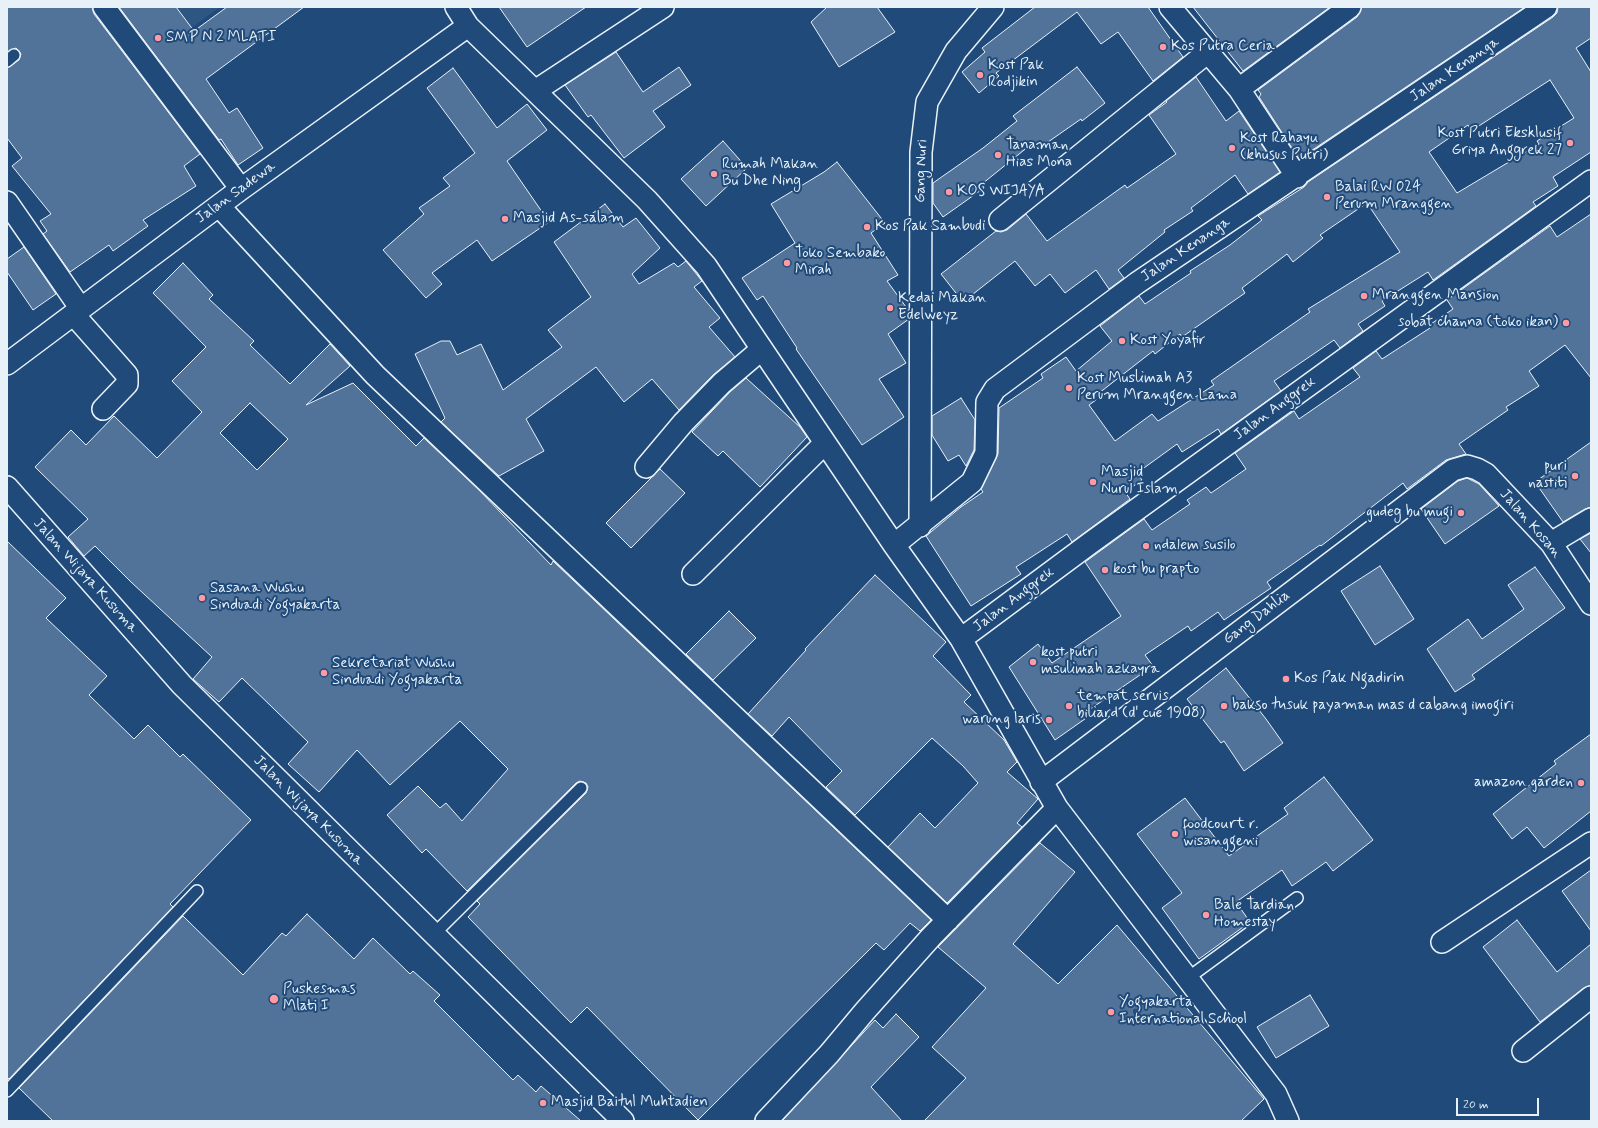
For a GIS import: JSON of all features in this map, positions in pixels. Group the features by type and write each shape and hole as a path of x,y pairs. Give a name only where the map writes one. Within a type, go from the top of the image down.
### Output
{"street":[{"path":"104,7 241,189"},
{"path":"456,7 468,26 647,200 706,266 894,545 962,639 1041,782 1057,808 1276,1094 1288,1121"},
{"path":"535,91 663,7"},
{"name":"Gang Nuri","path":"920,526 921,152 927,102 956,51 993,7"},
{"path":"1170,7 1238,89 1297,177"},
{"path":"1238,89 1350,7"},
{"name":"Jalan Kenanga","path":"894,545 920,526 972,482 986,453 987,402 995,389 1137,283 1297,177 1538,9"},
{"name":"Jalan Sadewa","path":"7,364 241,189 468,26"},
{"path":"1000,220 1208,52"},
{"name":"Jalan Anggrek","path":"962,639 1095,539 1591,181"},
{"path":"7,202 77,312 127,375 127,384 103,409"},
{"path":"218,206 375,375 948,920"},
{"path":"646,467 683,423 722,383 762,349"},
{"path":"694,574 825,444"},
{"name":"Gang Dahlia","path":"1041,782 1453,470 1467,466 1477,469"},
{"name":"Jalan Kosan","path":"1477,469 1486,474 1551,543 1591,604"},
{"name":"Jalan Wijaya Kusuma","path":"7,487 182,685 433,935 623,1121"},
{"path":"1551,543 1591,519"},
{"path":"766,1121 829,1054 864,1010 948,920 1057,808"},
{"path":"1442,942 1591,843"},
{"path":"1523,1051 1591,997"}],"lane":[{"path":"433,935 581,788"},
{"path":"7,1091 196,891"},
{"path":"1188,978 1297,898"}],"shaded area":[{"name":"SMP N 2 MLATI","path":"116,7 220,7 151,57"}],"building":[{"path":"7,7 92,7 94,14 200,154 184,166 196,186 143,220 148,226 113,251 109,245 70,272 43,234 47,231 40,221 51,214 12,166 22,158 7,138 7,68 19,60 21,54 16,48 7,52"},
{"path":"119,7 176,7 194,31 227,7 304,7 206,79 229,113 237,108 263,148 238,165 221,139 219,140"},
{"path":"499,7 586,7 527,47"},
{"path":"827,7 877,7 895,32 839,67 811,22"},
{"path":"1035,7 1148,7 1183,57 1153,81 1118,32 1101,44 1077,12 996,73 999,76 979,93 962,72 985,52 982,48"},
{"path":"1193,7 1330,7 1243,71"},
{"path":"1362,7 1525,7 1299,159 1259,97 1261,94 1258,90 1357,17"},
{"path":"1558,7 1591,7 1591,38 1576,48 1591,72 1591,152 1553,177 1558,186 1533,202 1536,206 1433,280 1428,272 1382,301 1385,306 1358,324 1363,331 1340,348 1334,340 1274,381 1281,391 1221,434 1218,429 1182,452 1177,444 1137,473 1142,480 1125,492 1130,499 1072,542 1067,534 1016,567 1021,574 971,606 926,536 961,507 983,492 981,489 998,454 999,408 1043,378 1041,374 1066,357 1076,371 1112,341 1100,326 1139,296 1145,304 1191,273 1190,271 1230,245 1262,220 1258,216 1304,187 1308,182 1557,13","holes":["1550,80 1574,118 1537,141 1539,144 1457,193 1429,152 1468,125 1471,131","1367,203 1400,252 1308,309 1310,312 1211,381 1214,385 1158,421 1152,414 1115,441 1089,405 1096,400 1094,397 1153,351 1155,354 1180,334 1182,337 1245,293 1242,288 1287,254 1293,262 1323,238 1320,235"]},
{"path":"616,52 643,92 679,67 691,85 653,111 665,127 624,158 591,115 588,117 565,85"},
{"path":"1077,67 1105,103 1082,121 1081,119 1038,149 1034,142 982,184 984,188 943,217 933,203 933,183 983,148 1017,121 1013,116"},
{"path":"453,68 497,128 527,104 547,130 507,161 549,222 492,261 477,240 432,273 442,284 426,298 383,250 424,214 419,208 450,186 443,178 475,153 427,88"},
{"path":"1196,77 1226,121 1239,111 1280,172 1248,194 1235,175 1191,208 1193,211 1164,230 1165,232 1118,270 1124,278 1109,289 1096,270 1065,293 1050,274 1035,286 1015,261 963,302 941,274 996,231 1001,232 1007,230 1026,214 1047,241 1125,185 1127,188 1176,154 1149,115 1167,102 1166,101"},
{"path":"723,141 747,168 706,206 681,179"},
{"path":"837,162 885,223 871,233 898,275 887,281 909,311 909,319 888,334 906,363 879,379 904,417 862,445 796,349 797,348 763,296 757,300 742,278 795,243 771,204 824,172"},
{"path":"605,204 623,227 636,218 660,248 632,274 639,284 674,263 678,267 686,261 702,281 694,287 720,318 709,327 735,357 713,375 679,410 652,379 624,402 596,367 526,419 544,451 499,476 441,422 445,418 415,354 441,341 450,341 457,355 481,344 503,390 562,347 548,330 591,297 554,242"},
{"path":"1591,214 1591,378 1565,345 1529,371 1539,386 1506,407 1508,410 1459,444 1466,454 1446,460 1407,489 1403,483 1321,546 1320,545 1267,582 1271,588 1224,620 1218,612 1191,631 1188,626 1145,655 1153,666 1089,710 1092,714 1055,740 1009,667 1038,644 1052,663 1121,616 1085,562 1144,519 1152,530 1190,504 1187,500 1206,487 1211,493 1246,469 1235,453 1294,411 1299,419 1360,377 1353,368 1376,351 1382,359 1430,328 1428,326 1453,309 1447,300 1550,226 1557,237"},
{"path":"24,247 56,294 33,310 7,272 7,259"},
{"path":"183,263 213,295 209,299 254,341 250,345 290,384 330,344 350,366 306,405 353,383 416,446 424,438 478,489 551,565 553,561 931,920 920,931 910,923 884,950 876,943 698,1120 587,1007 571,1023 468,917 480,904 477,901 586,793 588,787 586,783 580,781 576,783 467,891 426,849 422,853 387,815 418,786 440,808 446,803 462,821 508,769 460,721 390,785 357,750 319,792 288,764 308,742 242,678 219,702 193,679 212,657 131,582 95,546 84,556 68,537 88,519 35,467 71,430 86,445 114,416 157,458 202,412 172,381 206,347 153,293","holes":["250,403 288,439 257,470 220,433"]},
{"path":"746,378 800,427 807,437 760,487 723,451 718,456 692,432 730,392"},
{"path":"961,398 975,420 974,450 966,466 959,455 948,461 932,435 932,416"},
{"name":"puri nastiti","path":"1591,442 1591,507 1563,522 1535,482"},
{"path":"660,469 685,493 631,548 606,523"},
{"path":"1467,478 1479,484 1499,506 1445,544 1421,509 1458,481"},
{"path":"1591,533 1591,553 1580,539"},
{"path":"7,541 66,598 46,618 107,676 89,695 134,739 148,725 180,757 183,754 251,820 170,904 173,907 9,1079 7,1077"},
{"path":"1380,566 1414,619 1375,645 1341,591"},
{"path":"1535,567 1565,608 1472,675 1475,679 1455,692 1427,649 1468,619 1482,639 1524,609 1508,585"},
{"path":"875,575 946,642 933,656 971,695 964,702 1004,740 1017,762 1007,772 1038,799 1017,823 1022,827 947,903 888,847 920,813 935,828 978,783 963,766 932,738 855,815 826,787 842,771 789,717 772,736 748,714 806,650 805,649"},
{"path":"729,611 756,638 713,680 686,654"},
{"name":"bakso tusuk payaman mas d cabang imogiri","path":"1226,668 1283,743 1244,771 1224,741 1221,743 1187,699"},
{"path":"1591,734 1591,811 1544,848 1527,827 1512,839 1493,814 1556,764 1554,761"},
{"path":"1324,777 1373,840 1333,871 1326,862 1292,886 1282,870 1236,902 1250,922 1199,959 1162,908 1182,893 1137,834 1185,798 1229,856 1288,814 1284,808"},
{"name":"Yogyakarta International School","path":"1040,843 1075,872 1013,944 1058,984 1117,925 1264,1099 1241,1121 924,1121 966,1078 932,1047 986,988 938,947"},
{"path":"1591,870 1591,931 1562,891"},
{"path":"307,914 354,959 373,938 410,974 413,971 440,995 434,1001 513,1080 518,1075 536,1092 541,1086 581,1121 53,1121 19,1088 183,916 243,975 282,933 286,936"},
{"path":"1517,920 1557,972 1591,944 1591,985 1584,988 1540,1022 1483,947"},
{"path":"1310,995 1329,1026 1276,1058 1257,1027"},
{"path":"896,1014 919,1037 871,1087 902,1121 782,1121 875,1020 883,1028"}],"place":[{"name":"SMP N 2 MLATI","path":"158,38"},
{"name":"Kos Putra Ceria","path":"1163,47"},
{"name":"Kost Pak Rodjikin","path":"980,75"},
{"name":"Kost Putri Eksklusif Griya Anggrek 27","path":"1570,143"},
{"name":"Kost Rahayu (khusus Putri)","path":"1232,148"},
{"name":"Tanaman Hias Mona","path":"998,155"},
{"name":"Rumah Makan Bu Dhe Ning","path":"714,174"},
{"name":"KOS WIJAYA","path":"949,192"},
{"name":"Balai RW 024 Perum Mranggen","path":"1327,197"},
{"name":"Masjid As-salam","path":"505,219"},
{"name":"Kos Pak Sambudi","path":"867,227"},
{"name":"Toko Sembako Mirah","path":"787,263"},
{"name":"Mranggen Mansion","path":"1364,296"},
{"name":"Kedai Makan Edelweyz","path":"890,308"},
{"name":"sobat channa (toko ikan)","path":"1566,323"},
{"name":"Kost Yoyafir","path":"1122,341"},
{"name":"Kost Muslimah A3 Perum Mranggen Lama","path":"1069,388"},
{"name":"puri nastiti","path":"1575,476"},
{"name":"Masjid Nurul Islam","path":"1093,482"},
{"name":"gudeg bu mugi","path":"1461,513"},
{"name":"ndalem susilo","path":"1146,546"},
{"name":"kost bu prapto","path":"1105,570"},
{"name":"Sasana Wushu Sinduadi Yogyakarta","path":"202,598"},
{"name":"kost putri msulimah azkayra","path":"1033,662"},
{"name":"Sekretariat Wushu Sinduadi Yogyakarta","path":"324,673"},
{"name":"Kos Pak Ngadirin","path":"1286,679"},
{"name":"tempat servis biliard (d' cue 1908)","path":"1069,706"},
{"name":"bakso tusuk payaman mas d cabang imogiri","path":"1224,706"},
{"name":"warung laris","path":"1049,720"},
{"name":"amazon garden","path":"1581,783"},
{"name":"foodcourt r. wisanggeni","path":"1175,834"},
{"name":"Bale Tardian Homestay","path":"1206,915"},
{"name":"Puskesmas Mlati I","path":"274,999"},
{"name":"Yogyakarta International School","path":"1111,1012"},
{"name":"Masjid Baitul Muhtadien","path":"543,1103"}]}
